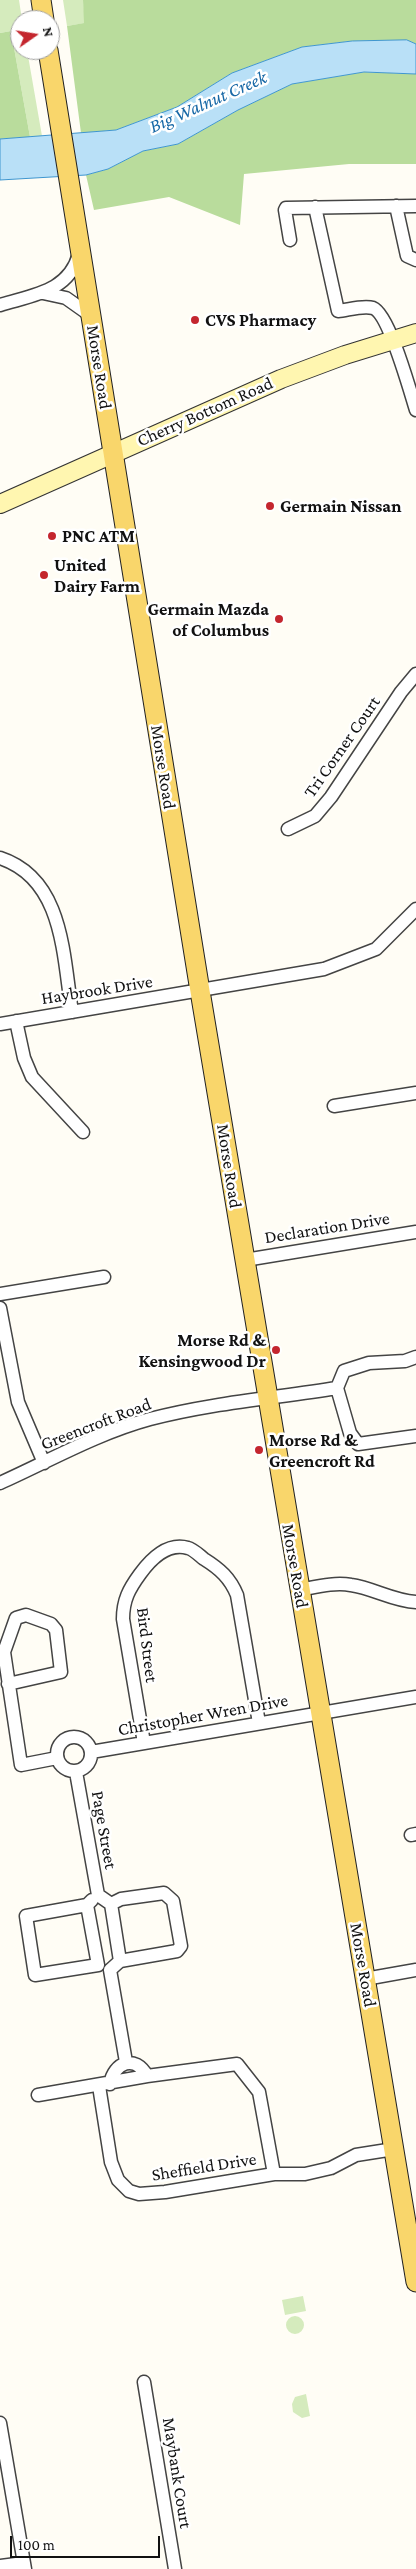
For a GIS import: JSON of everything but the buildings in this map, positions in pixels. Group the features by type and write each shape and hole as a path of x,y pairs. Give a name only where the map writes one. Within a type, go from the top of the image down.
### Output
{"main road":[{"name":"Morse Road","path":"49,60 267,1399 416,2282"},
{"name":"Cherry Bottom Road","path":"0,504 280,379 416,333"}],"street":[{"path":"396,206 407,256 416,260"},
{"path":"290,240 286,208 416,206"},
{"path":"316,207 338,311 371,307 379,311 385,318 416,410"},
{"path":"0,305 43,293 64,280 72,272 80,249"},
{"path":"43,293 66,298 90,315"},
{"name":"Tri Corner Court","path":"288,829 315,816 331,798 401,692 416,674"},
{"path":"0,858 8,860 40,884 56,915 72,1012"},
{"name":"Haybrook Drive","path":"0,1024 200,991 333,966 376,949 416,909"},
{"path":"16,1021 24,1058 32,1077 83,1132"},
{"path":"334,1106 416,1093"},
{"name":"Declaration Drive","path":"245,1260 416,1232"},
{"path":"0,1294 104,1276"},
{"path":"0,1308 18,1402 44,1463"},
{"path":"416,1357 405,1362 369,1363 344,1371 337,1388 350,1434 358,1444 416,1436"},
{"name":"Greencroft Road","path":"0,1483 92,1441 149,1420 337,1388"},
{"name":"Bird Street","path":"144,1743 123,1619 123,1602 131,1586 152,1557 169,1548 188,1548 217,1567 230,1579 237,1595 259,1723"},
{"path":"299,1590 342,1584 353,1585 398,1600 416,1602"},
{"path":"8,1684 60,1672 56,1630 45,1620 26,1615 16,1618 4,1652 8,1684 20,1765 57,1758"},
{"name":"Christopher Wren Drive","path":"91,1752 416,1697"},
{"path":"71,1737 86,1742 91,1752 89,1763 76,1772 66,1770 57,1758 61,1742 71,1737"},
{"name":"Page Street","path":"76,1772 98,1895 111,1904"},
{"path":"110,1970 120,1961 177,1951 180,1946 173,1901 164,1893 121,1899 111,1904 120,1961"},
{"name":"Page Street","path":"87,1905 98,1895"},
{"path":"98,1965 87,1905 26,1916 35,1975 98,1965 110,1970"},
{"path":"110,1970 126,2062"},
{"path":"365,1979 416,1970"},
{"path":"104,2085 117,2066 126,2062 135,2063 143,2069 146,2076"},
{"path":"38,2096 146,2076 237,2064 259,2092 274,2174"},
{"name":"Sheffield Drive","path":"104,2085 111,2162 118,2180 129,2191 150,2194 274,2174 305,2174 331,2168 356,2155 394,2149"},
{"name":"Maybank Court","path":"144,2382 175,2569"},
{"path":"0,2423 24,2566 0,2566"}],"green space":[{"path":"0,0 19,0 20,10 10,10 10,31 0,33"},
{"path":"63,0 83,0 85,23 67,26"},
{"path":"83,0 416,0 416,44 407,40 352,41 302,47 232,73 177,107 116,130 81,133 67,26 84,23"},
{"path":"10,31 10,60 16,60 30,137 0,139 0,33"},
{"path":"16,60 29,60 42,136 30,137"},
{"path":"364,72 416,74 416,164 349,164 244,174 240,225 169,197 94,210 86,175 108,169 143,151 178,144 238,110 292,84"},
{"path":"303,2296 306,2311 285,2315 282,2300"},
{"path":"291,2316 299,2316 304,2321 302,2332 291,2334 286,2329 286,2321"},
{"path":"306,2394 310,2416 302,2418 293,2412 292,2404 295,2397"}],"water":[{"name":"Big Walnut Creek","path":"407,40 416,44 416,74 364,72 292,84 238,110 178,144 143,151 108,169 86,175 0,180 0,139 116,130 177,107 232,73 302,47 352,41"}],"place":[{"name":"CVS Pharmacy","path":"195,320"},
{"name":"Germain Nissan","path":"270,506"},
{"name":"PNC ATM","path":"52,536"},
{"name":"United Dairy Farm","path":"44,575"},
{"name":"Germain Mazda of Columbus","path":"279,619"},
{"name":"Morse Rd & Kensingwood Dr","path":"276,1350"},
{"name":"Morse Rd & Greencroft Rd","path":"259,1450"}]}
